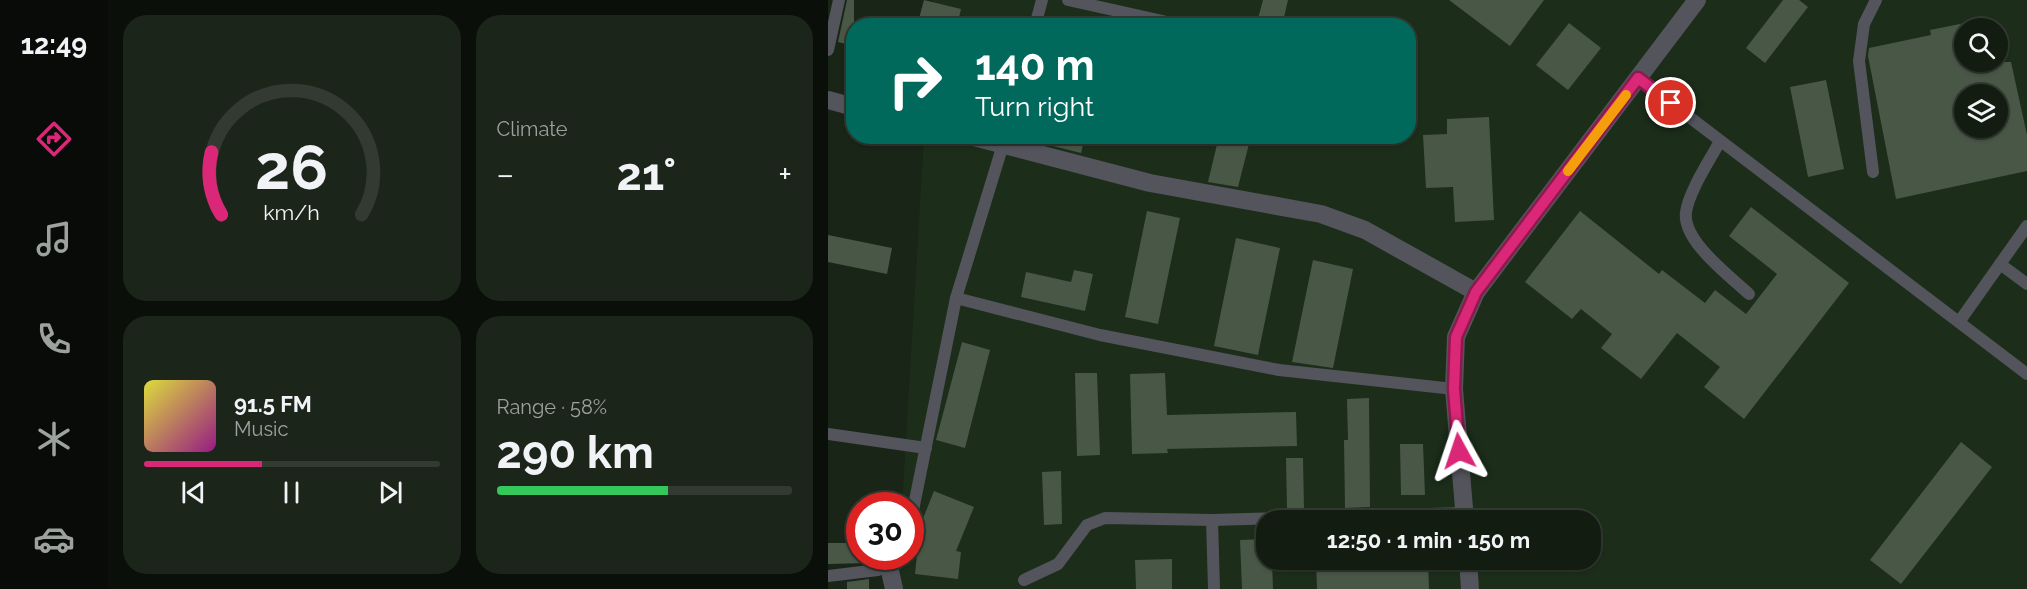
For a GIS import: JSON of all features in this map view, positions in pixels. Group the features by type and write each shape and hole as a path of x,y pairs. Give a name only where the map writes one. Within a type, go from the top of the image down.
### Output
{"street":[{"path":"1463,510 1454,389 1456,337 1476,292 1697,0"},
{"path":"828,100 846,104"},
{"path":"1014,144 1150,183 1321,213 1365,230 1476,292"},
{"path":"892,570 894,589"},
{"path":"1469,570 1470,589"}],"lane":[{"path":"828,50 839,0"},
{"path":"1037,18 1042,0"},
{"path":"1068,0 1149,18"},
{"path":"1873,172 1859,61 1864,24 1876,0"},
{"path":"1638,78 2027,374"},
{"path":"1720,141 1689,202 1686,213 1688,228 1695,241 1749,294"},
{"path":"917,492 956,298 1003,144"},
{"path":"1959,322 2027,226"},
{"path":"2000,264 2027,284"},
{"path":"956,298 1100,335 1279,370 1454,389"},
{"path":"828,434 926,448"},
{"path":"1024,580 1058,564 1087,525 1105,518 1256,519"},
{"path":"1212,520 1214,589"},
{"path":"828,576 878,570"}],"shaded area":[{"path":"933,0 2027,0 2027,589 897,589 898,570 924,570 924,492 903,492 924,144 1416,144 1416,18 932,18"}],"building":[{"path":"847,0 854,0 854,18 846,18 846,44 838,42"},
{"path":"924,0 961,9 959,18 919,18"},
{"path":"1263,0 1288,0 1284,18 1258,18"},
{"path":"1449,0 1544,0 1510,46"},
{"path":"1783,0 1799,0 1808,7 1765,63 1746,48"},
{"path":"1569,23 1601,48 1568,90 1536,65"},
{"path":"1954,25 1954,72 2008,72 2008,62 2011,62 2027,135 2027,171 1896,199 1868,56 1869,48 1931,35 1930,30"},
{"path":"1826,80 1844,169 1808,177 1790,87"},
{"path":"1489,117 1494,220 1455,222 1453,187 1426,188 1423,135 1447,134 1447,119"},
{"path":"1045,144 1083,144 1081,153"},
{"path":"1217,144 1249,144 1238,187 1208,182"},
{"path":"1751,207 1849,283 1744,419 1704,387 1720,367 1677,333 1641,379 1601,348 1612,334 1581,309 1572,319 1525,282 1580,211 1659,274 1662,270 1705,303 1715,290 1746,314 1777,274 1729,236"},
{"path":"1147,211 1180,218 1158,324 1125,317"},
{"path":"828,235 892,248 887,274 828,262"},
{"path":"1236,238 1280,248 1258,355 1214,346"},
{"path":"1313,260 1353,269 1333,368 1292,362"},
{"path":"1074,270 1093,274 1085,311 1021,297 1026,272 1071,282"},
{"path":"962,342 990,350 965,448 936,440"},
{"path":"1075,373 1097,373 1100,455 1077,456"},
{"path":"1165,373 1167,415 1296,412 1297,446 1167,449 1168,453 1132,454 1130,374"},
{"path":"1369,398 1370,507 1345,508 1344,440 1348,440 1347,399"},
{"path":"1961,442 1992,467 1901,584 1870,560"},
{"path":"1400,444 1423,444 1425,495 1401,495"},
{"path":"1286,458 1303,458 1304,509 1287,509"},
{"path":"1061,471 1062,524 1044,525 1042,472"},
{"path":"934,491 974,507 956,551 961,552 958,579 915,574 915,570 924,570 924,516"},
{"path":"1256,539 1256,570 1272,570 1273,589 1242,589 1240,540"},
{"path":"828,543 846,543 846,564 828,564"},
{"path":"1172,559 1172,589 1136,589 1135,560"},
{"path":"1316,570 1428,570 1429,589 1317,589"},
{"path":"869,579 869,589 847,589 847,582"}],"slow traffic":[{"path":"1568,171 1626,95"}],"route":[{"path":"1459,451 1454,389 1456,337 1476,292 1638,78 1671,103"}]}
